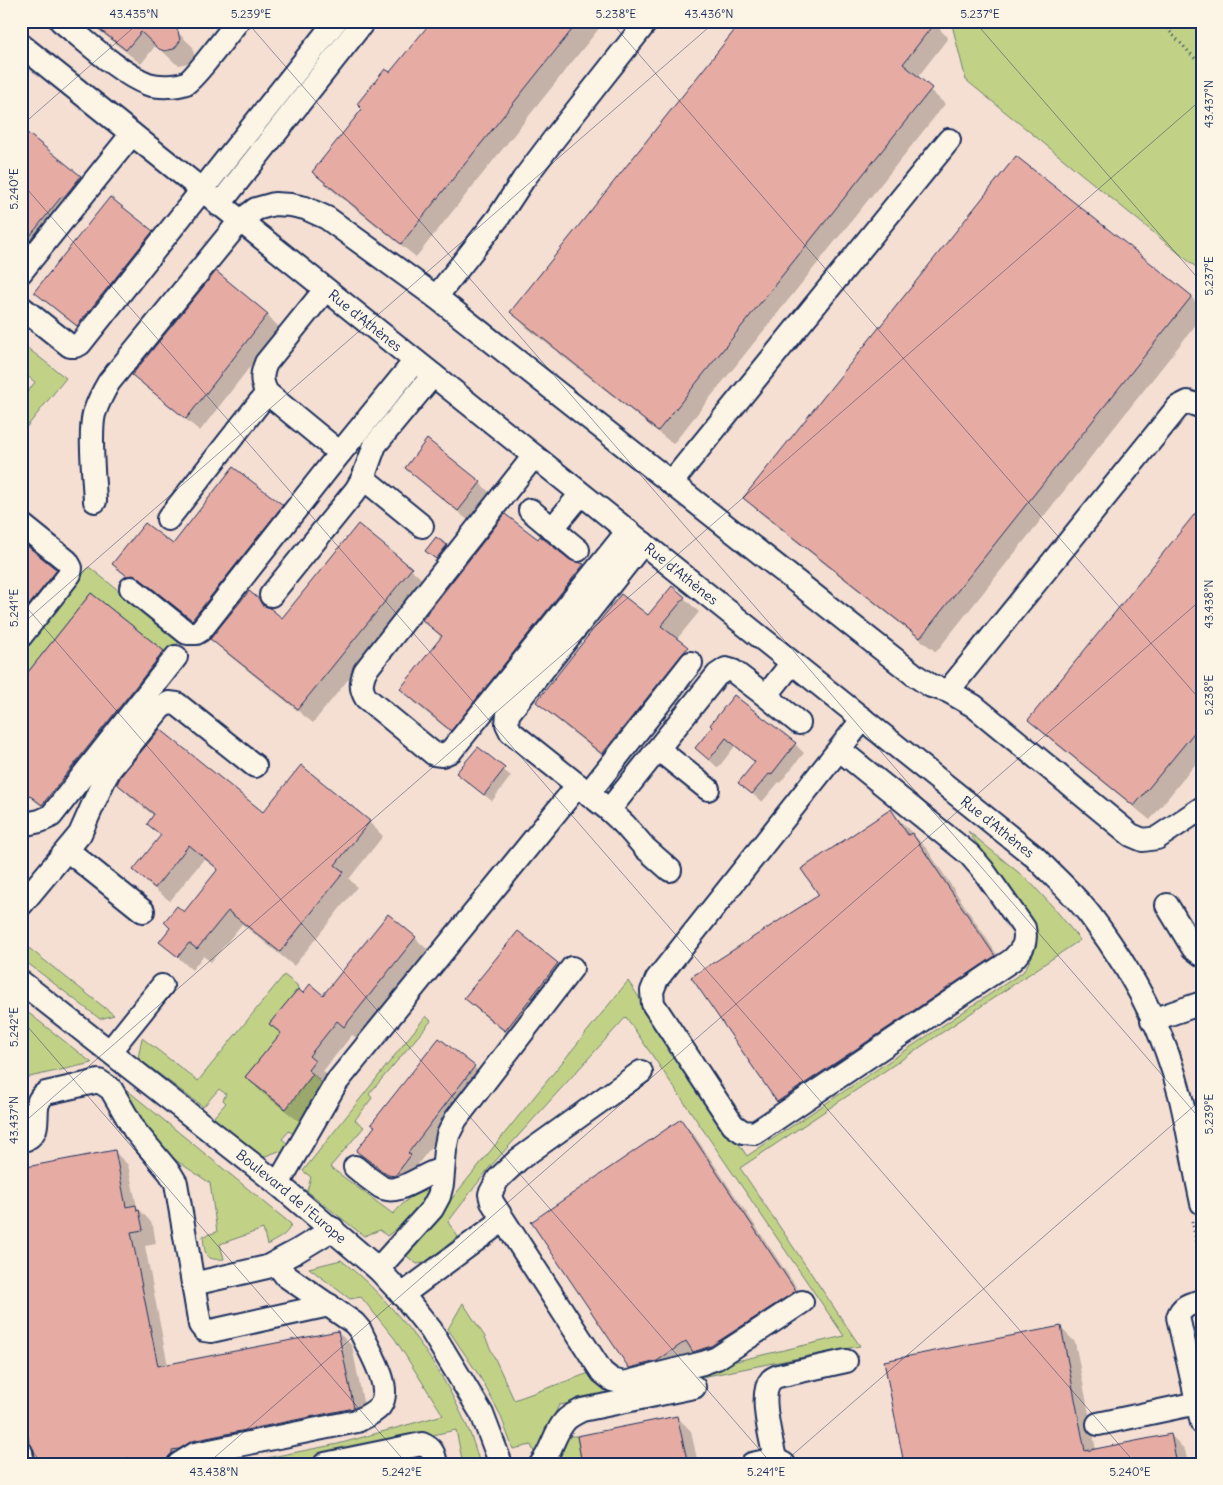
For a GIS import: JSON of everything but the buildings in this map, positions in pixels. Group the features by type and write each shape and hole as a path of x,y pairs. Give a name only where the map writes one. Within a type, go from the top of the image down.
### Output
{"street":[{"path":"61,21 134,77 150,84 173,85 188,82 238,21"},
{"path":"21,307 70,346 80,344 336,21"},
{"path":"219,205 364,21"},
{"path":"436,297 498,218 554,139 647,21"},
{"name":"Rue d'Athènes","path":"21,45 1035,857 1089,914 1123,964 1165,1047 1180,1095 1193,1115 1196,1208"},
{"path":"21,272 132,134"},
{"path":"671,483 949,140"},
{"path":"94,501 92,438 94,416 99,399 109,382 240,221 256,209 274,204 305,208 327,218 436,297 916,676 931,686 948,691 974,706 1131,835 1143,840 1157,838 1202,808"},
{"path":"325,290 266,363 262,372 262,384 267,393 340,453"},
{"path":"131,588 187,633 196,633 201,630 415,361"},
{"path":"271,595 356,490 363,478 375,445 433,375"},
{"path":"168,519 267,393"},
{"path":"948,691 1178,407 1188,402 1202,406"},
{"path":"534,456 365,671 361,681 361,690 366,698 434,754 442,755 451,751 636,537"},
{"path":"363,478 422,526"},
{"path":"552,529 581,494"},
{"path":"530,510 578,550"},
{"path":"21,524 67,561 71,568 70,574 21,636"},
{"path":"636,537 508,714 507,724 511,732 609,810 645,848 670,870"},
{"path":"21,825 40,822 51,816 176,657"},
{"path":"278,1184 336,1083 691,663"},
{"path":"766,696 792,663"},
{"path":"609,810 717,675 726,669 733,671 799,723"},
{"path":"21,905 80,834 110,769 161,707 169,703 177,704 255,766"},
{"path":"840,750 970,855 1024,928 1026,939 1022,950 1012,960 755,1133 743,1132 733,1125 653,1004 652,991 657,980 863,720"},
{"path":"658,748 708,789"},
{"path":"67,850 143,912"},
{"path":"1167,905 1193,948 1202,955"},
{"path":"378,1269 432,1208 441,1190 448,1135 456,1119 572,968"},
{"name":"Boulevard de l'Europe","path":"21,982 278,1184 378,1269 431,1330 482,1414 501,1464"},
{"path":"110,1051 162,986"},
{"path":"1152,1020 1202,1002"},
{"path":"641,1072 533,1147 498,1179 490,1194 492,1202 503,1220 602,1372 612,1380 624,1384 703,1364 717,1358 802,1302"},
{"path":"21,1141 32,1136 36,1130 38,1101 46,1093 99,1081 105,1084 111,1089 135,1131 176,1183 200,1325 204,1330 211,1331 329,1305"},
{"path":"355,1168 382,1187 391,1190 398,1190 426,1174 443,1169"},
{"path":"402,1295 503,1220"},
{"path":"193,1284 266,1267 333,1229"},
{"path":"179,1464 195,1454 357,1421 370,1414 379,1406 384,1397 385,1389 382,1379 360,1330 354,1323 286,1276 276,1263"},
{"path":"1098,1424 1200,1409 1178,1317 1180,1311 1185,1306 1202,1301"},
{"path":"752,1464 780,1462 765,1401 771,1381 778,1376 846,1361"},
{"path":"541,1464 547,1456 564,1421 573,1414 582,1410 694,1387"},
{"path":"326,1464 422,1444 430,1447 436,1464"},
{"path":"21,1452 24,1464"}],"path":[{"path":"1160,21 1202,66"},
{"path":"1196,1208 1202,1267"}],"green space":[{"path":"951,21 1192,21 1202,31 1202,272 966,80"},
{"path":"21,343 66,378 21,434 21,401 35,382 21,371"},
{"path":"89,567 181,640 168,654 91,593 21,681 21,652"},
{"path":"968,831 1030,882 1080,940 740,1168 860,1346 559,1405 540,1445 534,1452 531,1445 513,1449 500,1414 480,1377 448,1329 463,1303 485,1337 514,1400 592,1372 642,1383 844,1336 626,1017 489,1168 448,1222 458,1237 424,1263 417,1264 404,1254 441,1212 628,981 747,1156 1023,972 1034,951 1036,936 1033,927 1017,900"},
{"path":"21,942 114,1015 100,1019 21,958"},
{"path":"284,975 297,985 298,989 269,1024 281,1033 245,1077 285,1109 313,1074 321,1082 323,1089 299,1138 289,1131 282,1139 293,1148 287,1158 279,1151 263,1157 213,1118 226,1103 223,1100 226,1094 219,1089 203,1107 138,1058 142,1038 198,1081"},
{"path":"21,1007 92,1063 25,1078 21,1110"},
{"path":"426,1016 431,1021 369,1094 372,1098 355,1120 364,1127 330,1167 393,1214 417,1193 427,1191 430,1194 414,1215 387,1236 380,1230 364,1236 307,1191 311,1177 303,1171"},
{"path":"122,1086 291,1224 290,1228 282,1236 267,1245 263,1229 220,1244 224,1259 209,1257 205,1252 203,1236 217,1232 210,1183 163,1150 119,1095"},
{"path":"341,1260 361,1277 397,1314 428,1356 455,1401 472,1439 480,1464 463,1464 456,1430 296,1464 236,1464 338,1444 443,1415 395,1339 361,1297 350,1299 309,1268"},
{"path":"568,1436 577,1436 582,1464 554,1464"}]}
